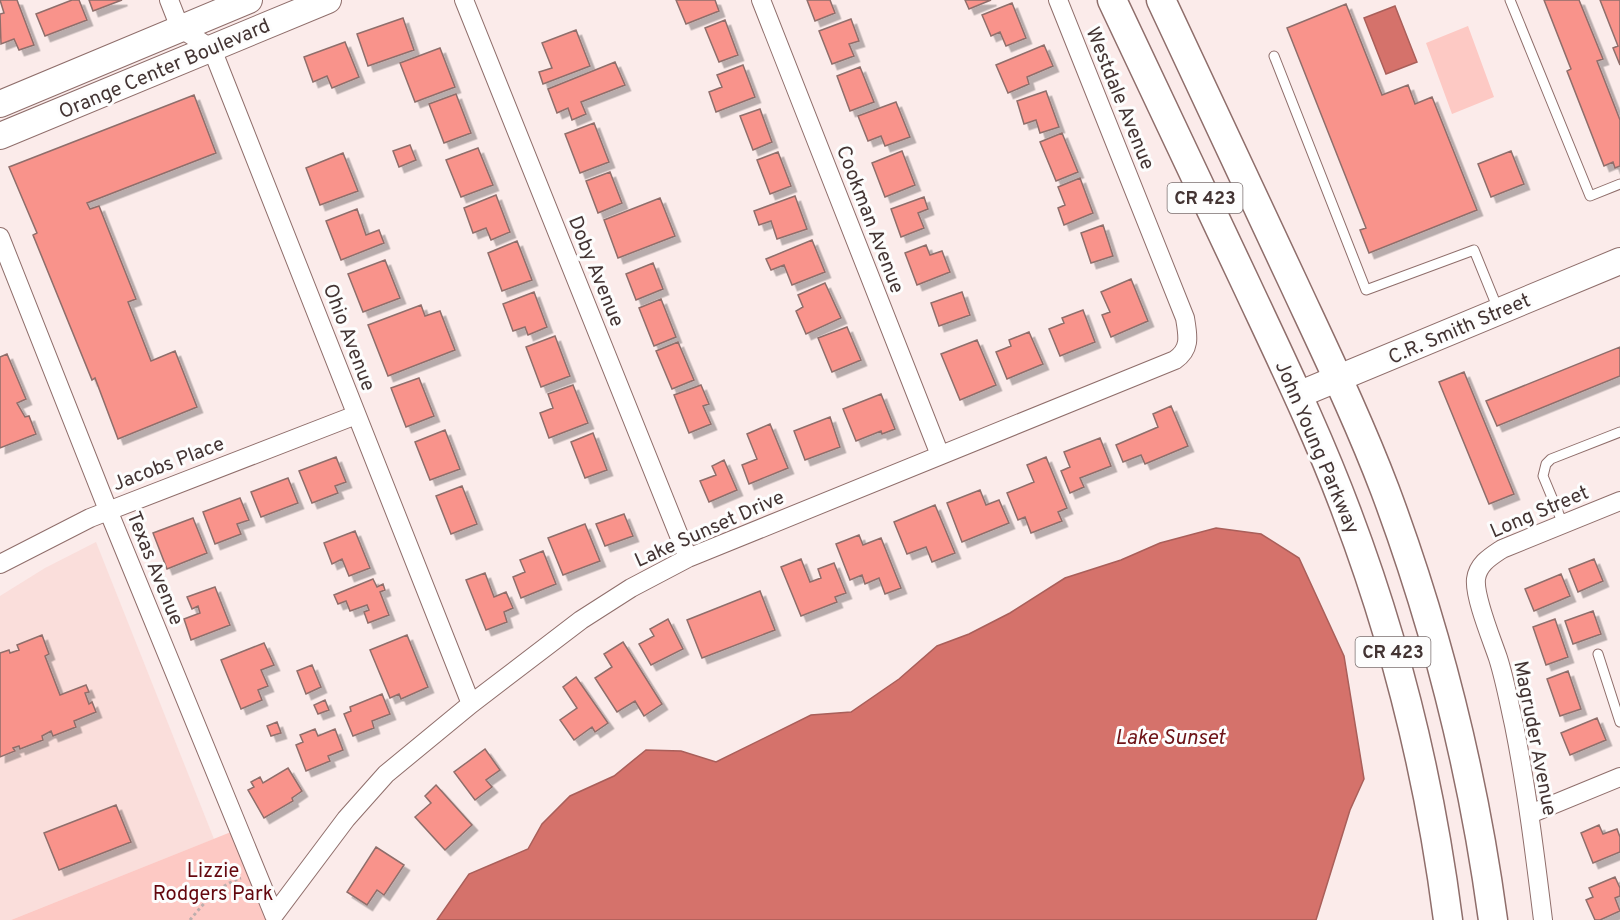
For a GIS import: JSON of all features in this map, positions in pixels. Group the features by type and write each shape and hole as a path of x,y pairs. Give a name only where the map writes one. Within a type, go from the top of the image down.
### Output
{"main road":[{"name":"John Young Parkway","path":"1112,0 1298,395 1347,511 1401,678 1431,809 1448,920"},
{"name":"CR 423","path":"1161,0 1338,378 1385,489 1413,570 1448,687 1474,802 1493,920"}],"street":[{"path":"169,0 180,28 212,49"},
{"name":"Orange Center Boulevard","path":"0,104 249,0"},
{"name":"Orange Center Boulevard","path":"0,136 328,0"},
{"name":"Doby Avenue","path":"464,0 688,558"},
{"name":"Cookman Avenue","path":"761,0 940,454"},
{"name":"Westdale Avenue","path":"1058,0 1185,318 1188,334 1187,348"},
{"name":"Ohio Avenue","path":"212,49 471,704"},
{"name":"Texas Avenue","path":"0,237 108,510 274,915"},
{"name":"C.R. Smith Street","path":"1298,395 1620,261"},
{"name":"Lake Sunset Drive","path":"274,915 346,819 386,774 471,704 581,620 631,588 688,558 1175,360 1187,348"},
{"name":"Jacobs Place","path":"0,564 108,510 356,415"},
{"name":"Long Street","path":"1480,567 1502,549 1620,501"},
{"name":"Magruder Avenue","path":"1480,567 1476,580 1477,594 1499,662 1514,725 1530,814 1543,920"},
{"path":"1530,814 1620,777"}],"lane":[{"path":"1510,0 1590,196 1620,184"},
{"path":"1274,56 1366,291 1474,250 1499,311"},
{"path":"1563,524 1543,476 1546,464 1551,459 1620,432"},
{"path":"1598,654 1620,722"}],"path":[{"path":"190,920 218,890 232,880 257,873"}],"shaded area":[{"path":"96,542 214,839 11,920 0,920 0,596 45,568"}],"green space":[{"path":"1468,26 1494,97 1452,114 1426,43"},
{"name":"Lizzie Rodgers Park","path":"236,830 272,920 11,920"}],"water":[{"path":"1395,6 1417,62 1386,74 1364,18"},
{"name":"Lake Sunset","path":"1216,528 1261,534 1299,558 1344,656 1364,779 1350,810 1316,920 437,920 469,874 528,849 542,824 570,796 614,776 646,750 681,751 716,762 811,715 851,712 899,679 937,646 969,634 1010,613 1065,578 1121,560 1160,543"}],"building":[{"path":"0,0 17,0 34,45 19,50 14,39 1,44 0,14 4,13"},
{"path":"72,0 79,0 87,20 45,36 36,14"},
{"path":"89,0 122,0 93,11"},
{"path":"676,0 715,0 719,11 686,24"},
{"path":"807,0 830,0 835,13 815,21"},
{"path":"965,0 991,0 969,9"},
{"path":"1544,0 1579,0 1603,59 1597,61 1620,120 1620,166 1615,168 1613,162 1604,166 1567,71 1571,69"},
{"path":"1600,0 1620,0 1620,65 1613,48 1618,46"},
{"path":"1012,3 1026,38 1006,46 1000,32 991,36 982,15"},
{"path":"1346,4 1382,95 1408,85 1415,104 1432,97 1477,210 1369,253 1360,230 1366,228 1287,28"},
{"path":"403,18 414,50 368,66 357,34"},
{"path":"851,19 859,41 849,44 854,56 832,64 819,31"},
{"path":"725,20 738,55 719,62 705,28"},
{"path":"576,30 590,66 543,84 539,72 552,68 542,43"},
{"path":"345,42 359,77 332,88 327,76 313,82 304,57"},
{"path":"1044,45 1053,66 1027,77 1029,84 1008,93 996,65"},
{"path":"440,48 455,87 415,102 400,63"},
{"path":"615,62 625,85 581,102 586,114 572,120 568,108 557,113 548,89"},
{"path":"743,65 755,97 716,112 709,92 722,87 717,75"},
{"path":"860,67 874,102 850,111 837,76"},
{"path":"1046,91 1059,127 1040,133 1036,120 1024,124 1017,101"},
{"path":"456,94 471,133 444,143 429,104"},
{"path":"194,95 216,153 87,203 90,209 99,206 136,299 128,302 151,361 175,351 197,407 118,439 95,378 92,380 33,235 37,233 9,167"},
{"path":"896,102 910,137 885,146 881,136 868,141 858,116"},
{"path":"760,109 772,142 753,150 740,116"},
{"path":"594,123 609,162 580,173 565,134"},
{"path":"1062,133 1078,172 1056,181 1040,142"},
{"path":"410,145 416,160 399,167 393,151"},
{"path":"478,148 493,185 461,197 446,160"},
{"path":"902,151 915,185 885,197 872,163"},
{"path":"1511,151 1524,184 1491,197 1478,164"},
{"path":"778,152 791,186 770,194 757,160"},
{"path":"343,153 358,191 320,205 306,168"},
{"path":"610,172 622,203 598,213 586,181"},
{"path":"1080,178 1093,213 1064,225 1058,208 1065,205 1058,187"},
{"path":"496,195 510,232 491,240 486,228 473,233 464,208"},
{"path":"795,196 807,229 777,239 771,221 759,225 754,211"},
{"path":"924,197 928,209 918,213 924,228 901,237 891,209"},
{"path":"660,198 675,236 618,258 604,220"},
{"path":"357,209 366,235 379,230 384,243 341,260 326,221"},
{"path":"1103,225 1113,256 1091,263 1081,233"},
{"path":"812,240 825,272 792,285 784,265 771,270 766,259"},
{"path":"517,241 532,280 502,291 488,253"},
{"path":"926,245 930,255 942,251 950,272 917,285 905,253"},
{"path":"385,260 400,298 363,312 348,274"},
{"path":"653,263 663,289 636,300 626,274"},
{"path":"1131,279 1148,321 1111,337 1102,315 1110,312 1101,292"},
{"path":"825,283 841,318 806,334 796,311 803,307 798,295"},
{"path":"534,292 547,327 528,335 525,327 513,331 503,304"},
{"path":"962,292 970,315 939,326 931,303"},
{"path":"661,299 676,337 654,346 639,308"},
{"path":"421,305 425,316 440,311 455,350 388,376 368,325"},
{"path":"1083,310 1095,342 1060,356 1049,329 1064,323 1062,318"},
{"path":"847,327 861,360 832,372 818,338"},
{"path":"1029,332 1043,364 1007,379 996,352 1011,346 1009,340"},
{"path":"555,336 570,376 541,387 526,347"},
{"path":"977,340 996,385 960,400 941,354"},
{"path":"678,342 694,380 672,389 656,351"},
{"path":"1620,347 1620,376 1497,426 1486,401"},
{"path":"7,354 26,399 17,403 25,417 29,416 36,434 0,448 0,357"},
{"path":"1464,372 1514,494 1489,504 1439,382"},
{"path":"419,378 434,416 406,427 391,388"},
{"path":"573,385 588,423 549,438 540,413 553,408 548,394"},
{"path":"701,385 709,404 703,406 711,424 689,433 674,395"},
{"path":"881,394 895,429 882,434 881,431 856,441 843,409"},
{"path":"1171,406 1188,446 1145,464 1141,455 1123,462 1116,445 1158,427 1153,414"},
{"path":"830,417 840,447 805,460 794,431"},
{"path":"770,424 788,468 749,484 742,465 757,459 747,434"},
{"path":"445,430 460,469 430,480 415,442"},
{"path":"593,433 607,470 585,478 571,442"},
{"path":"1100,438 1111,466 1080,478 1084,487 1070,493 1061,471 1070,467 1064,452"},
{"path":"336,457 346,482 335,486 338,493 312,503 299,471"},
{"path":"1046,457 1067,508 1058,512 1062,521 1031,533 1025,517 1018,520 1007,493 1034,482 1027,465"},
{"path":"724,460 737,490 709,502 700,481 716,475 712,466"},
{"path":"288,478 298,503 261,517 251,492"},
{"path":"462,486 477,524 451,534 436,496"},
{"path":"980,490 986,505 999,500 1009,523 962,542 947,503"},
{"path":"240,498 249,520 237,524 241,534 215,544 203,512"},
{"path":"935,505 955,553 932,562 926,547 907,554 894,522"},
{"path":"624,514 633,536 605,546 596,524"},
{"path":"193,518 207,553 167,569 153,533"},
{"path":"585,524 600,561 563,575 548,538"},
{"path":"355,531 370,568 349,576 342,559 332,564 324,543"},
{"path":"859,535 863,545 881,538 901,588 885,594 879,578 865,584 862,575 850,580 836,544"},
{"path":"543,551 556,584 521,598 513,577 525,572 520,560"},
{"path":"801,559 810,582 821,578 818,569 834,563 846,593 835,597 837,602 801,616 781,567"},
{"path":"1594,559 1603,581 1578,592 1569,569"},
{"path":"485,573 494,597 506,592 513,608 504,612 507,622 486,630 466,580"},
{"path":"1561,574 1570,596 1534,611 1525,589"},
{"path":"373,579 377,587 383,584 385,590 380,592 389,615 368,623 364,612 369,610 367,605 350,611 346,601 338,604 334,595"},
{"path":"215,587 230,625 191,640 184,619 200,613 198,606 192,609 187,597"},
{"path":"760,591 775,630 702,658 687,620"},
{"path":"1593,611 1601,634 1573,644 1565,621"},
{"path":"668,619 683,649 651,665 639,644 654,636 650,629"},
{"path":"1555,619 1568,657 1546,665 1533,627"},
{"path":"42,635 49,654 45,656 60,695 86,685 89,692 85,693 89,704 92,702 96,712 74,721 76,727 53,736 51,731 42,736 43,740 20,749 19,746 13,748 15,751 0,757 0,653 19,650 17,645"},
{"path":"407,635 428,687 401,699 399,694 390,698 370,650"},
{"path":"623,642 662,704 644,716 635,701 617,712 595,678 612,667 604,654"},
{"path":"264,643 274,665 261,670 268,686 258,690 262,700 241,709 221,660"},
{"path":"312,665 321,687 306,694 297,671"},
{"path":"1568,671 1581,709 1560,716 1547,679"},
{"path":"576,677 608,723 595,732 592,727 574,740 560,720 577,708 563,687"},
{"path":"382,694 390,714 372,721 374,728 353,736 344,714 351,711 350,707"},
{"path":"325,700 329,710 318,714 314,705"},
{"path":"1597,718 1606,740 1570,755 1561,733"},
{"path":"277,722 281,733 271,736 267,726"},
{"path":"315,729 318,736 335,729 343,750 328,756 330,761 306,771 296,745 303,742 300,735"},
{"path":"485,749 500,770 486,780 492,787 475,800 454,772"},
{"path":"288,768 302,791 292,798 293,801 264,818 248,790 254,787 251,782 260,777 263,783"},
{"path":"436,785 472,825 445,850 415,817 431,803 425,796"},
{"path":"116,805 131,842 59,870 44,833"},
{"path":"1599,825 1603,834 1617,829 1620,837 1620,852 1593,863 1581,833"},
{"path":"376,847 404,865 384,895 377,890 367,905 347,892"},
{"path":"1615,877 1620,888 1620,896 1615,898 1620,911 1595,920 1586,900 1593,897 1589,888"}]}
